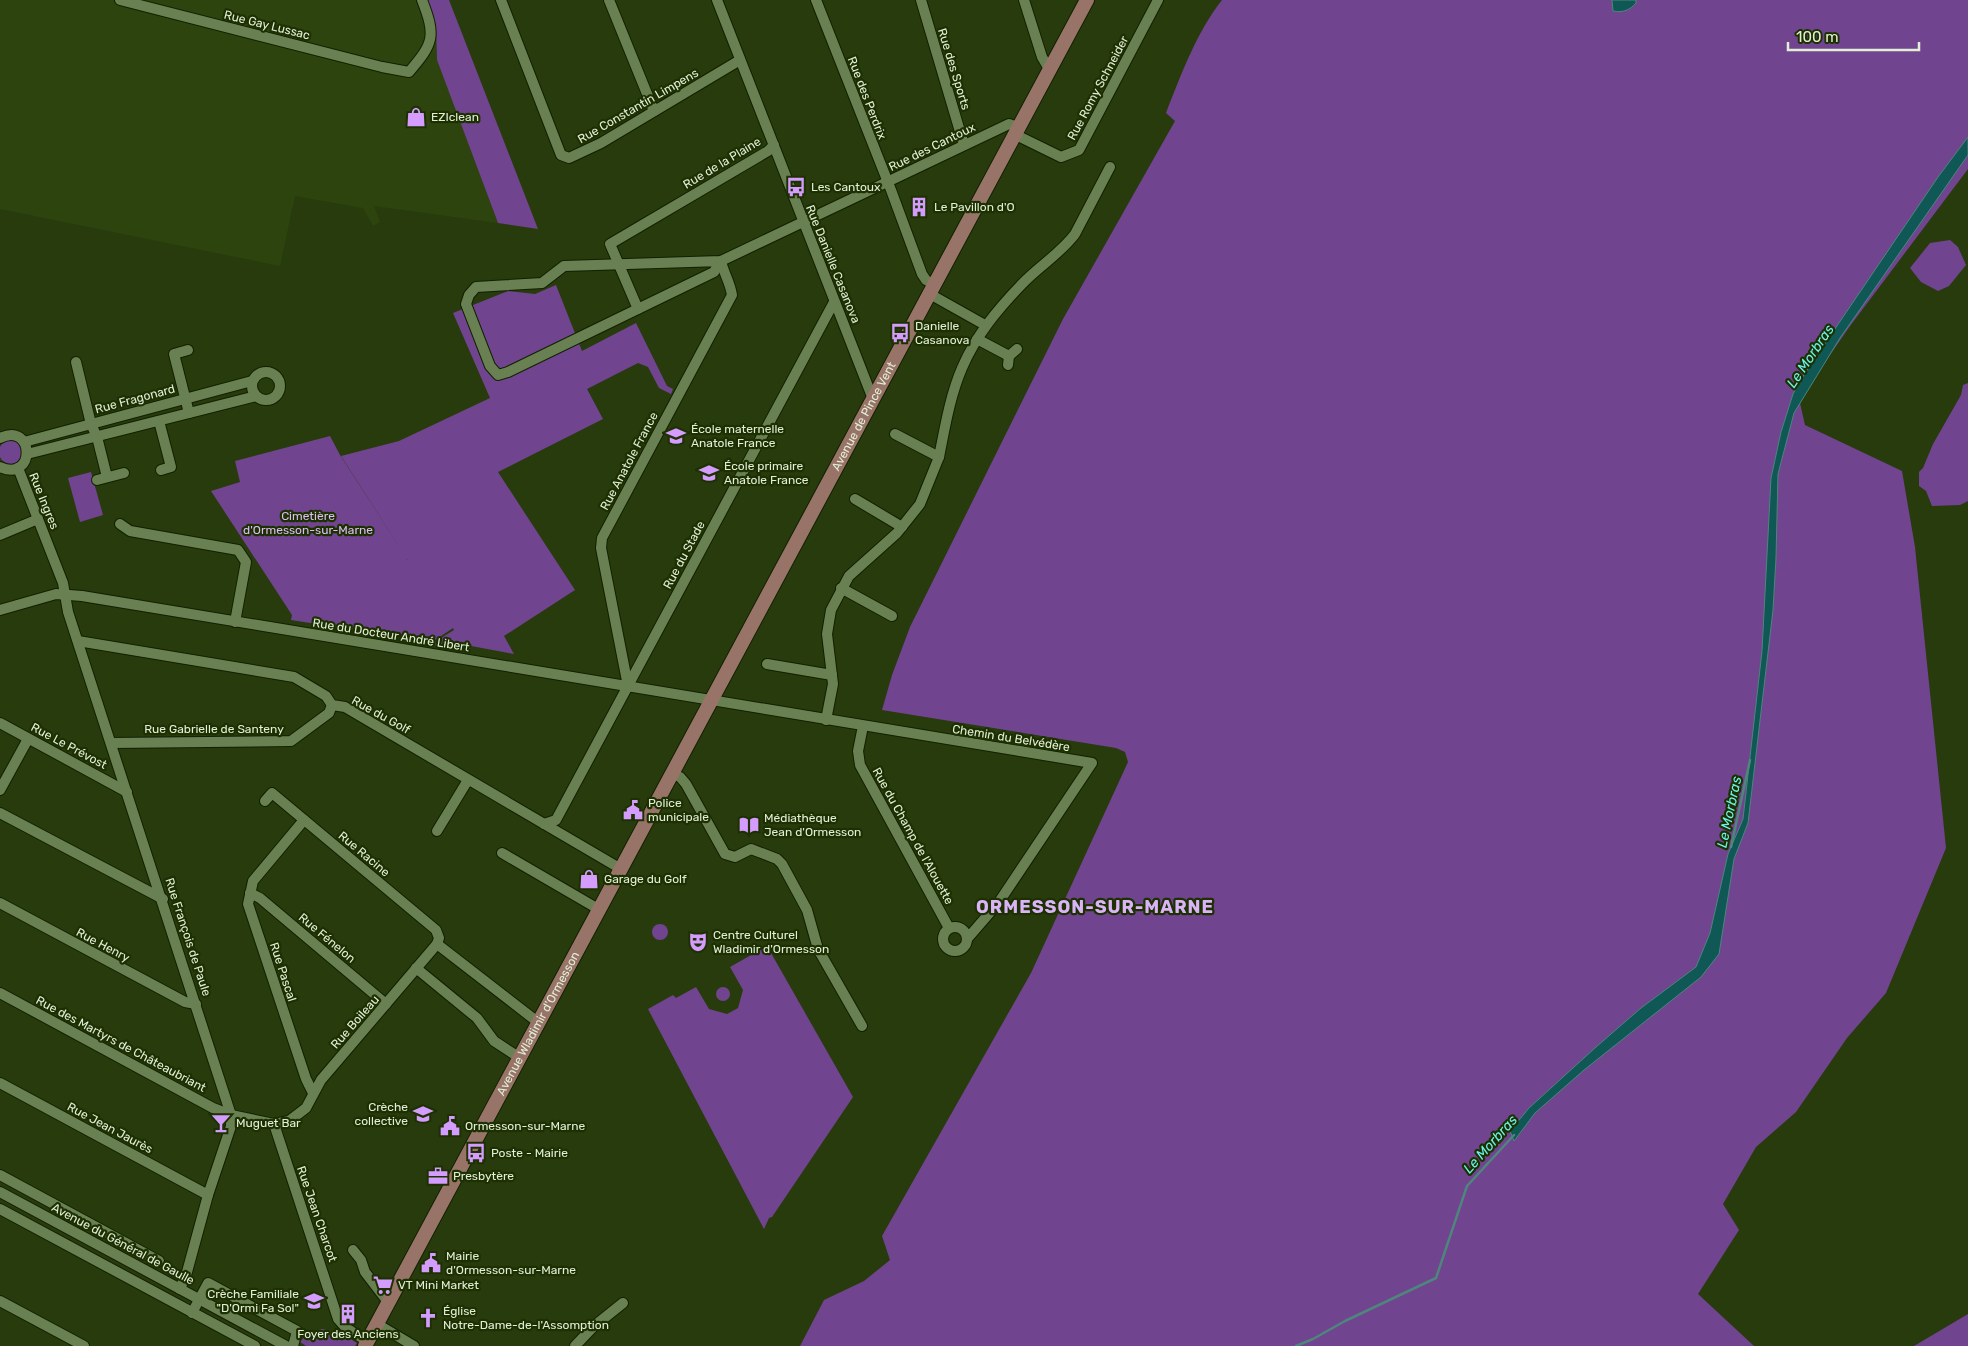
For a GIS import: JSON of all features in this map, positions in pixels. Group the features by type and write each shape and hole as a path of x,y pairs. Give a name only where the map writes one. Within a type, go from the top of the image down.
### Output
{"main road":[{"name":"Avenue de Pince Vent","path":"713,700 1087,0"},
{"name":"Avenue Wladimir d'Ormesson","path":"366,1344 713,700"}],"street":[{"name":"Rue Gay Lussac","path":"120,0 368,64 409,72 424,55 432,40 430,20 422,0"},
{"name":"Rue Constantin Limpens","path":"501,0 561,154 569,158 577,156 740,60"},
{"path":"609,0 654,111"},
{"name":"Rue Danielle Casanova","path":"717,0 834,302 871,394 875,396"},
{"name":"Rue des Perdrix","path":"816,0 922,274 931,289"},
{"name":"Rue des Sports","path":"921,0 964,145"},
{"path":"1024,0 1042,57 1049,69"},
{"name":"Rue Romy Schneider","path":"1016,130 1062,157 1079,150 1158,0"},
{"name":"Rue des Cantoux","path":"721,262 1009,124 1016,130"},
{"name":"Rue de la Plaine","path":"619,265 610,244 768,151 774,145"},
{"path":"826,720 833,684 826,634 831,610 841,588 849,576 902,528 920,504 939,457 954,391 962,367 977,338 986,325 1026,280 1071,239 1088,212 1110,167"},
{"path":"721,262 714,272 508,372 498,375 490,366 466,304 469,295 476,287 542,283 564,266 721,262"},
{"name":"Rue Anatole France","path":"628,686 601,548 602,538 732,295 729,280 725,276 721,262"},
{"path":"619,265 638,309"},
{"path":"931,289 986,325"},
{"name":"Rue du Stade","path":"556,820 834,302"},
{"path":"977,338 1012,357"},
{"path":"188,350 174,354 189,413"},
{"path":"76,362 91,424 97,436 102,478 124,473"},
{"name":"Rue Fragonard","path":"24,442 252,382 259,373 269,372 278,378 280,385 273,398 262,399 256,396 27,454"},
{"path":"252,382 251,386 256,396"},
{"path":"159,421 171,467 161,470"},
{"path":"894,434 939,457"},
{"path":"0,437 11,435 20,438 24,442 27,454 26,460 18,468 6,470 0,467"},
{"name":"Rue Ingres","path":"18,468 48,542 66,594"},
{"path":"855,499 902,528"},
{"path":"0,535 38,519"},
{"path":"120,524 130,531 238,550 246,562 235,622"},
{"path":"841,588 892,616"},
{"name":"Rue du Docteur André Libert","path":"0,610 56,594 66,594 713,700"},
{"name":"Rue François de Paule","path":"66,594 68,612 163,899 231,1115 231,1126 208,1195 188,1272 180,1289"},
{"name":"Rue du Golf","path":"78,641 294,677 326,696 330,699 332,705 346,707 621,869"},
{"path":"767,664 832,675"},
{"name":"Chemin du Belvédère","path":"713,700 1092,764 999,902 967,939"},
{"name":"Rue Gabrielle de Santeny","path":"111,743 292,741 329,713 332,705"},
{"name":"Rue Le Prévost","path":"0,724 127,792"},
{"name":"Rue du Champ de l'Alouette","path":"863,726 858,751 860,766 949,928"},
{"path":"0,790 28,738"},
{"path":"673,774 686,784 725,854 735,857 751,849 776,859 782,864 807,910 818,949 862,1026"},
{"path":"437,831 468,780"},
{"name":"Rue Racine","path":"265,801 272,793 436,930 439,938 437,944 539,1023"},
{"path":"0,813 163,899"},
{"path":"250,893 253,881 304,820"},
{"path":"544,824 556,820 559,833"},
{"path":"502,853 600,910"},
{"name":"Rue Fénelon","path":"250,893 260,898 386,1004"},
{"name":"Rue Pascal","path":"250,893 248,904 306,1080 313,1093"},
{"name":"Rue Henry","path":"0,903 185,1002 196,1004"},
{"path":"949,928 961,929 966,934 967,939 963,947 958,950 952,951 946,947 943,940 943,935 949,928"},
{"path":"437,944 416,968 478,1018 494,1041 520,1058"},
{"name":"Rue Boileau","path":"313,1093 321,1080 416,968"},
{"name":"Rue des Martyrs de Châteaubriant","path":"0,993 213,1108 231,1115"},
{"name":"Rue Jean Jaurès","path":"0,1083 208,1195"},
{"path":"231,1115 274,1124 289,1121 300,1114 311,1101 313,1093"},
{"name":"Rue Jean Charcot","path":"274,1124 338,1319 366,1344"},
{"path":"0,1174 159,1261"},
{"name":"Avenue du Général de Gaulle","path":"0,1192 286,1346"},
{"path":"24,1221 38,1195"},
{"path":"0,1209 256,1346"},
{"path":"115,1271 130,1245"},
{"path":"354,1250 361,1260 365,1272 388,1302"},
{"path":"192,1313 208,1283 296,1331 293,1346"},
{"path":"0,1301 84,1346"},
{"path":"575,1346 593,1327 623,1303"},
{"path":"377,1324 394,1336 414,1346"}],"shaded area":[{"path":"0,0 426,0 436,25 437,60 498,223 374,206 380,222 373,226 363,208 295,196 280,266 0,209"}],"green space":[{"path":"426,0 449,0 538,229 498,223 437,60 436,25"},
{"path":"1222,0 1968,0 1968,169 1850,326 1809,385 1800,403 1805,425 1902,471 1915,547 1946,848 1886,993 1847,1038 1796,1112 1756,1147 1723,1204 1739,1230 1698,1294 1754,1346 800,1346 824,1300 864,1281 890,1260 882,1236 1031,973 1128,762 1125,752 1116,748 882,710 892,675 910,627 1063,319 1175,121 1166,113 1183,69 1204,26"},
{"path":"1950,240 1958,247 1966,265 1949,286 1938,291 1921,282 1910,268 1930,243"},
{"name":"Cimetière d'Ormesson-sur-Marne","path":"556,285 582,351 636,323 667,386 673,389 671,394 659,388 648,367 638,363 587,389 603,419 498,472 575,590 504,636 514,654 471,646 469,652 435,646 433,643 454,630 453,628 432,642 291,620 292,615 211,491 240,482 235,461 330,436 340,455 408,560 341,456 399,441 490,398 453,313 508,291 535,294"},
{"path":"1968,383 1968,501 1960,505 1932,506 1926,491 1919,486 1919,472 1923,468 1933,444 1961,395 1963,385"},
{"path":"11,440 20,443 23,452 20,461 11,464 2,461 -1,452 2,443"},
{"path":"91,472 103,515 80,522 68,478"},
{"path":"657,924 663,924 668,929 666,938 657,940 652,935 652,929"},
{"path":"767,946 853,1097 772,1217 769,1218 764,1229 648,1009 673,995 676,998 696,987 709,1009 727,1014 738,1008 743,990 730,967"},
{"path":"723,987 728,989 730,994 728,999 723,1001 718,999 716,994 718,989"},
{"path":"1968,1314 1968,1346 1914,1346"},
{"path":"322,1329 341,1333 357,1343 355,1346 306,1346 300,1342 306,1335"}],"water":[{"path":"1612,0 1636,0 1636,3 1626,10 1617,12 1613,11"},
{"path":"1968,137 1968,155 1840,338 1794,413 1778,474 1773,610 1748,823 1734,859 1719,954 1701,977 1584,1070 1535,1113 1514,1141 1510,1131 1529,1108 1641,1008 1696,967 1710,933 1728,854 1743,819 1762,651 1771,478 1781,432 1793,394 1805,373 1938,177"}],"waterway":[{"name":"Le Morbras","path":"1731,847 1750,760"},
{"name":"Le Morbras","path":"1296,1346 1436,1278 1467,1186 1514,1135"}],"place":[{"name":"EZIclean","path":"416,117"},
{"name":"Les Cantoux","path":"796,187"},
{"name":"Le Pavillon d'O","path":"919,207"},
{"name":"Danielle Casanova","path":"900,333"},
{"name":"École maternelle Anatole France","path":"676,436"},
{"name":"École primaire Anatole France","path":"709,473"},
{"name":"Police municipale","path":"633,810"},
{"name":"Médiathèque Jean d'Ormesson","path":"749,825"},
{"name":"Garage du Golf","path":"589,879"},
{"name":"Centre Culturel Wladimir d'Ormesson","path":"698,942"},
{"name":"Crèche collective","path":"423,1114"},
{"name":"Muguet Bar","path":"221,1123"},
{"name":"Ormesson-sur-Marne","path":"450,1126"},
{"name":"Poste - Mairie","path":"476,1153"},
{"name":"Presbytère","path":"438,1176"},
{"name":"Mairie d'Ormesson-sur-Marne","path":"431,1263"},
{"name":"VT Mini Market","path":"383,1285"},
{"name":"Crèche Familiale \"D'Ormi Fa Sol\"","path":"314,1301"},
{"name":"Foyer des Anciens","path":"348,1314"},
{"name":"Église Notre-Dame-de-l'Assomption","path":"428,1318"}],"district":[{"name":"ORMESSON-SUR-MARNE","path":"1095,907"}]}
